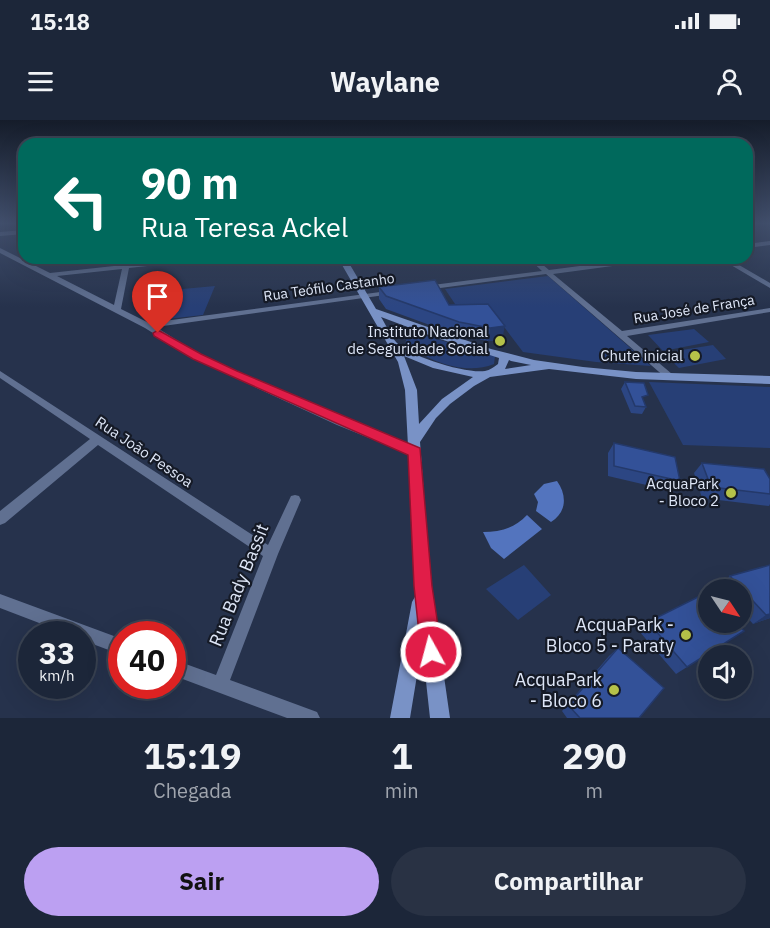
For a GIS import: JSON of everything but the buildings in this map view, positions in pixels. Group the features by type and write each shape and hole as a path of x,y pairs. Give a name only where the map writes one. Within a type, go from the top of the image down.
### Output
{"main road":[{"path":"345,264 374,311 398,338 409,355 464,373 492,374 555,367"},
{"path":"374,311 416,328 555,367 669,376 770,380"},
{"path":"398,338 416,328"},
{"path":"398,338 408,375 415,446 423,586 440,718"},
{"path":"415,446 437,409 471,382 492,374 503,366 505,354"},
{"path":"400,718 423,586"}],"street":[{"path":"2,251 18,259"},
{"path":"27,264 148,326 197,357 341,422 415,446"},
{"path":"49,275 115,264"},
{"path":"117,310 127,264"},
{"path":"538,264 669,376"},
{"path":"421,288 614,264"},
{"path":"732,264 770,286"},
{"name":"Rua Teófilo Castanho","path":"148,326 398,291"},
{"name":"Rua José de França","path":"622,334 770,310"},
{"name":"Rua João Pessoa","path":"0,374 271,554"},
{"path":"0,519 98,439"},
{"name":"Rua Bady Bassit","path":"220,685 271,554 295,500"},
{"path":"0,601 108,642"},
{"path":"186,672 311,718"}],"shaded area":[{"path":"548,276 651,366 596,362 523,352 492,311 461,313 445,289"},
{"path":"215,286 203,315 158,320 152,315 150,292"},
{"name":"Chute inicial","path":"694,329 709,342 663,351 648,335"},
{"path":"416,333 495,356 494,364 471,368 436,361 405,344 407,337"},
{"name":"Chute inicial","path":"713,345 726,359 679,368 663,353"},
{"path":"649,382 770,387 770,448 683,445"},
{"path":"557,481 563,492 564,503 560,513 551,522 536,511 538,502 534,494 544,484"},
{"path":"527,515 542,529 504,559 491,548 483,532 507,528"},
{"path":"524,565 551,595 518,620 486,589"}],"place":[{"name":"Instituto Nacional de Seguridade Social","path":"500,341"},
{"name":"Chute inicial","path":"695,356"},
{"name":"AcquaPark - Bloco 2","path":"731,493"},
{"name":"AcquaPark - Bloco 5 - Paraty","path":"686,635"},
{"name":"AcquaPark - Bloco 6","path":"614,690"}],"route":[{"path":"158,333 197,357 341,422 415,452 423,586 431,652"}]}
